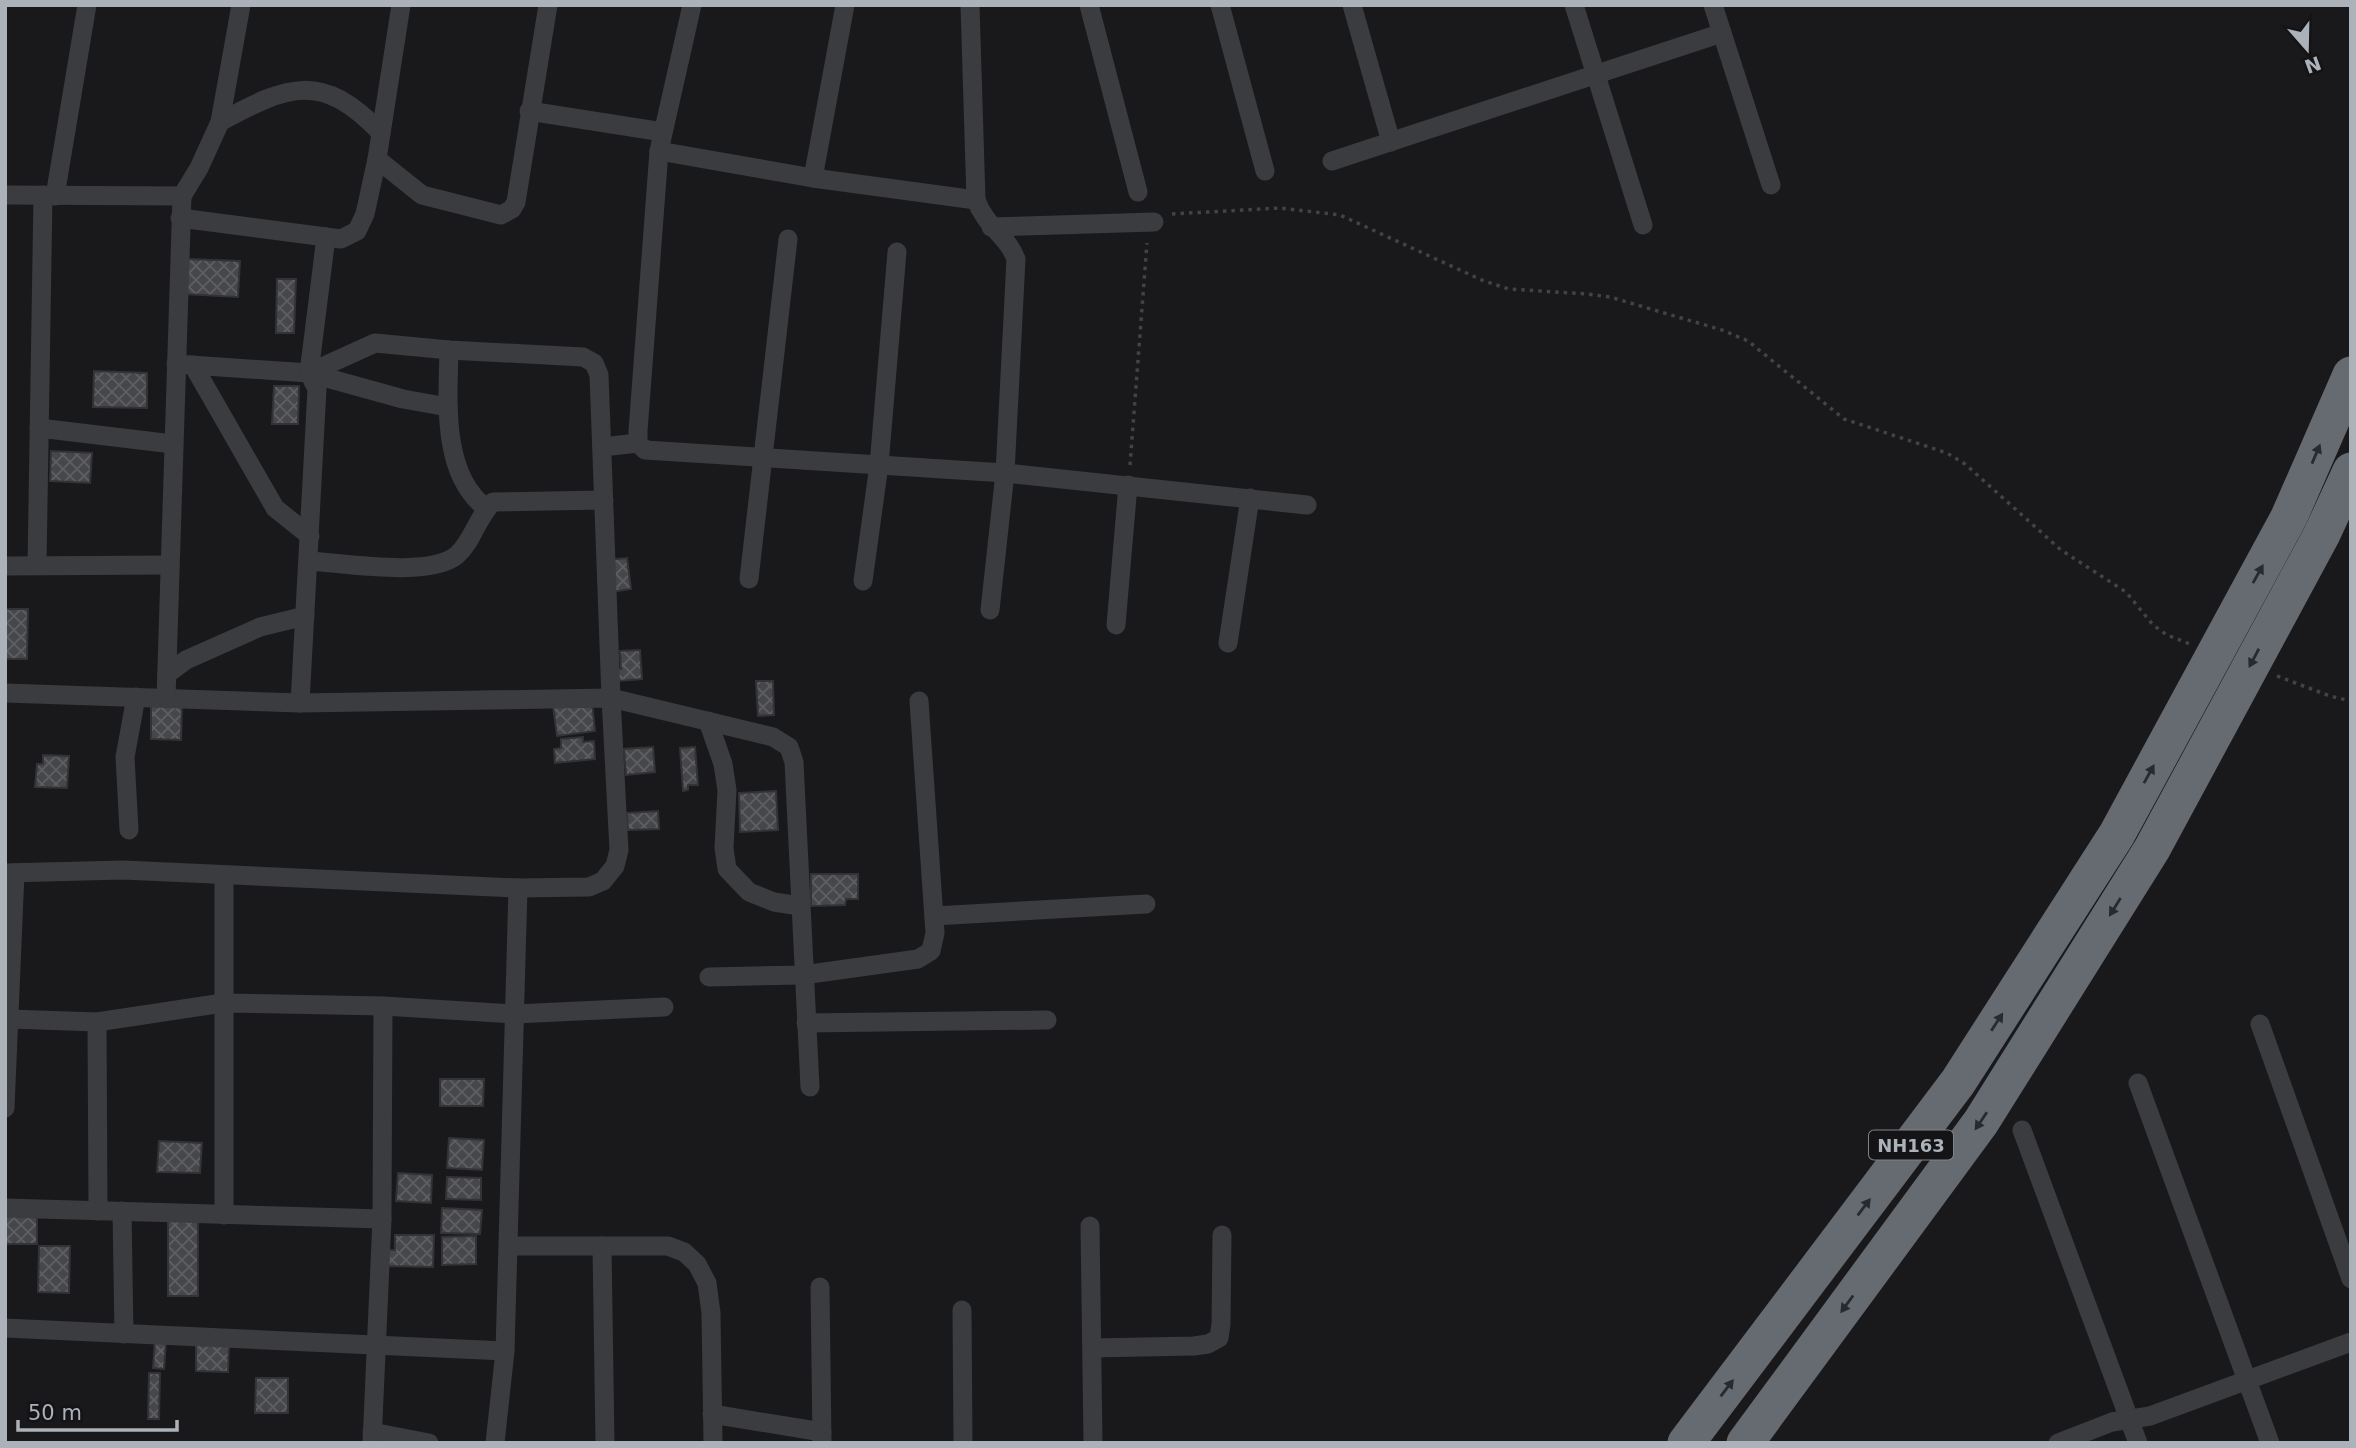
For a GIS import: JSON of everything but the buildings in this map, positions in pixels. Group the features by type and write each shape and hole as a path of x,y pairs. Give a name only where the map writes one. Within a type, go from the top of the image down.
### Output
{"highway":[{"name":"NH163","path":"1686,1443 1958,1082 2117,834 2289,517 2351,375"},
{"name":"NH163","path":"1745,1443 1981,1122 2152,849 2322,534 2351,471"}],"street":[{"path":"37,565 39,428 49,196 87,5"},
{"path":"166,698 173,444 185,365 180,218 182,196 199,168 220,122 241,5"},
{"path":"180,218 341,239 357,231 365,214 377,159 401,5"},
{"path":"377,159 422,195 501,215 512,209 516,202 548,5"},
{"path":"692,5 661,142 638,443 645,450 1005,473 1307,505"},
{"path":"813,177 845,5"},
{"path":"970,5 976,200 982,215 1011,246 1016,259 1005,473 990,610"},
{"path":"1088,5 1138,192"},
{"path":"1220,5 1265,171"},
{"path":"1352,5 1391,142"},
{"path":"1574,5 1643,226"},
{"path":"1713,5 1771,185"},
{"path":"1332,161 1722,33"},
{"path":"220,122 256,102 290,90 317,89 361,112 381,133"},
{"path":"529,111 813,177 976,200"},
{"path":"5,195 182,196"},
{"path":"991,227 1154,222"},
{"path":"300,703 317,389 309,373 326,237"},
{"path":"748,579 788,239"},
{"path":"863,581 879,465 897,251"},
{"path":"5,1108 9,1019 10,873 123,870 518,887 589,887 603,881 615,866 620,850 611,698 599,375 594,363 583,357 375,343 309,373"},
{"path":"449,350 448,407 452,446 461,475 473,498 486,508"},
{"path":"185,365 309,373 403,399 448,407"},
{"path":"185,365 275,509 310,536"},
{"path":"39,428 173,444"},
{"path":"602,447 638,443"},
{"path":"1116,625 1128,485"},
{"path":"1228,643 1250,498"},
{"path":"309,561 421,568 445,564 466,545 486,508 493,502 604,500"},
{"path":"5,566 170,565"},
{"path":"167,674 186,660 260,626 305,616"},
{"path":"5,692 300,703 611,698 774,737 789,747 794,762 810,1087"},
{"path":"129,830 125,757 136,697"},
{"path":"709,977 803,975 918,959 931,951 935,933 919,701"},
{"path":"708,721 723,764 726,790 724,848 727,869 749,892 775,902 800,906"},
{"path":"224,876 224,1214"},
{"path":"495,1443 505,1351 518,887"},
{"path":"934,916 1146,904"},
{"path":"9,1019 97,1022 223,1003 383,1006 515,1014 664,1007"},
{"path":"383,1006 382,1219 372,1437 429,1443"},
{"path":"806,1023 1047,1020"},
{"path":"97,1022 98,1211"},
{"path":"2260,1024 2351,1279"},
{"path":"2138,1083 2270,1443"},
{"path":"2022,1130 2138,1443"},
{"path":"5,1208 382,1219"},
{"path":"122,1211 124,1334"},
{"path":"1090,1226 1093,1443"},
{"path":"1092,1348 1194,1346 1208,1344 1219,1338 1222,1235"},
{"path":"509,1246 668,1246 684,1252 697,1264 707,1283 711,1313 713,1443"},
{"path":"602,1246 605,1443"},
{"path":"712,1414 822,1438 820,1287"},
{"path":"962,1310 963,1443"},
{"path":"5,1328 505,1351"},
{"path":"2058,1443 2112,1422 2150,1416 2351,1342"}],"path":[{"path":"1128,485 1147,235 1154,222 1173,213 1280,208 1340,215 1484,281 1508,289 1610,297 1699,323 1748,341 1844,419 1947,453 1965,464 2061,550 2126,592 2154,625 2167,635 2192,645"},
{"path":"2267,673 2351,701"}]}
